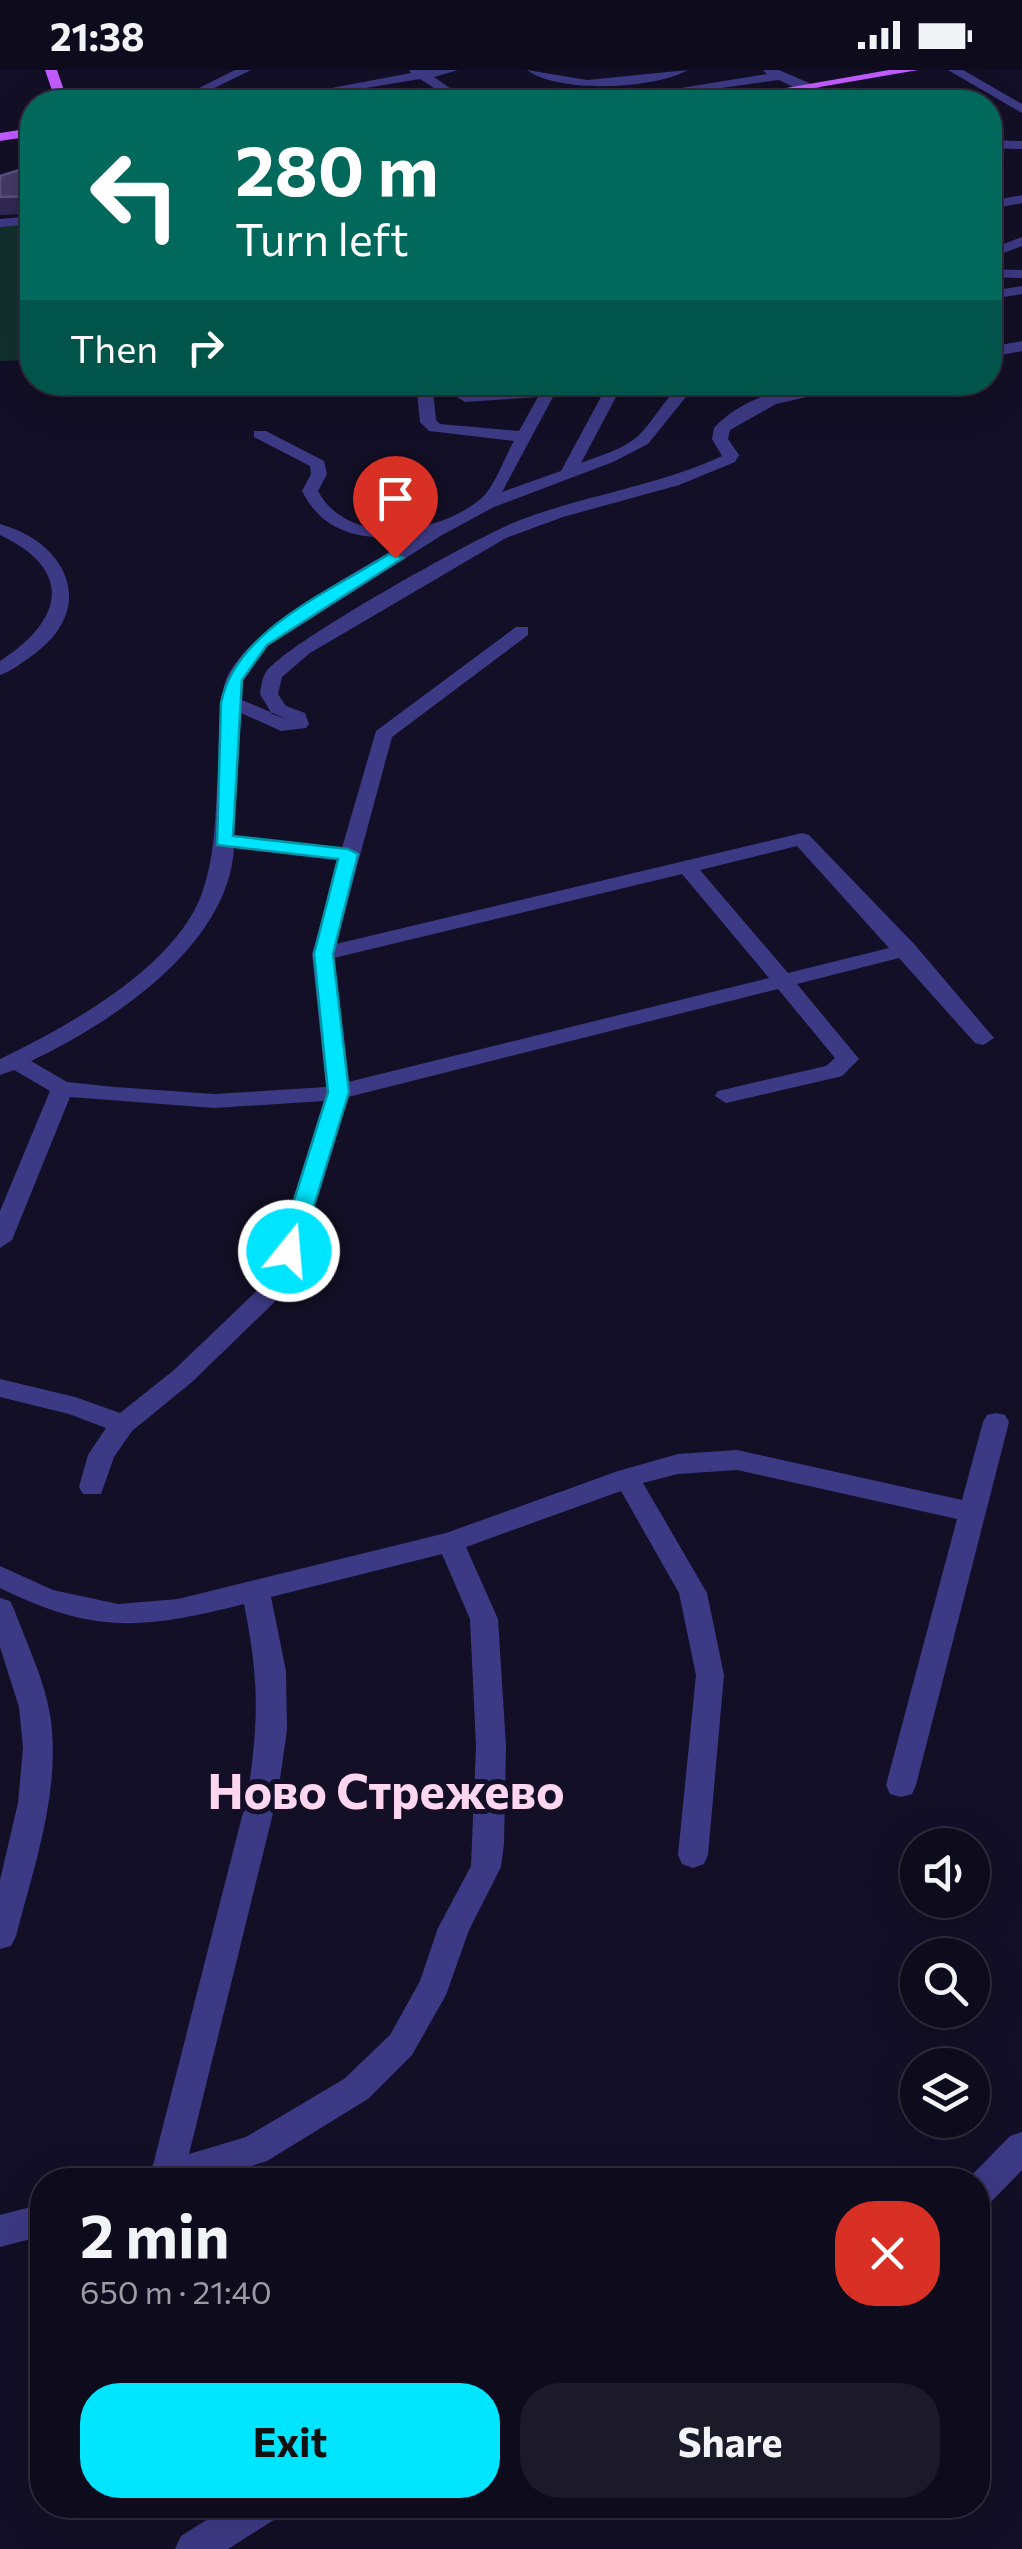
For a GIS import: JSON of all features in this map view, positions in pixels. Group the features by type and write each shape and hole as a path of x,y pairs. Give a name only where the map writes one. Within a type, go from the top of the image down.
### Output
{"main road":[{"path":"792,90 879,72 912,70"}],"street":[{"path":"203,90 245,70"},
{"path":"326,90 419,72 452,70"},
{"path":"533,70 547,78 586,84 682,70"},
{"path":"954,70 989,90"},
{"path":"419,72 446,90"},
{"path":"674,90 774,73 811,90"},
{"path":"425,395 428,422 435,428 526,437"},
{"path":"465,396 475,395"},
{"path":"488,503 547,395"},
{"path":"568,472 610,395"},
{"path":"8,1065 62,1038 124,997 184,941 211,898 223,841 234,680 261,642 436,530 488,503 608,459 642,441 679,395"},
{"path":"230,703 248,705 269,722 292,727 299,724 298,717 279,710 269,694 273,675 304,649 534,519 616,498 730,460 731,455 720,439 722,428 737,415 801,395"},
{"path":"260,434 318,464 319,474 310,491 314,504 335,521 373,535 436,530"},
{"path":"0,529 32,544 54,563 62,586 59,613 43,637 0,669"},
{"path":"92,1486 100,1455 123,1424 184,1376 279,1283 338,1092 324,954 383,735 522,632"},
{"path":"324,954 802,839 983,1038"},
{"path":"223,841 348,854"},
{"path":"686,866 848,1059 834,1071 726,1096"},
{"path":"8,1065 62,1089 214,1100 300,1098 338,1092 906,950"},
{"path":"0,1240 62,1089"},
{"path":"0,1388 75,1406 123,1424"},
{"path":"901,1784 996,1422"},
{"path":"0,1576 47,1599 118,1615 178,1610 450,1542 627,1478 678,1464 738,1460 972,1512"},
{"path":"627,1478 693,1593 710,1675 693,1856"},
{"path":"195,2168 255,2150 356,2088 401,2045 435,1985 454,1928 486,1868 490,1844 491,1746 484,1619 450,1542"},
{"path":"164,2168 265,1777 272,1730 272,1671 256,1593"},
{"path":"0,1609 36,1719 32,1816 0,1936"},
{"path":"990,2180 1022,2147"},
{"path":"0,2231 30,2223"},
{"path":"194,2549 243,2518"}],"green space":[{"path":"20,221 20,360 0,361 0,223"}],"building":[{"path":"20,170 20,196 0,197 0,176"}],"district":[{"name":"Ново Стрежево","path":"386,1792"}],"route":[{"path":"289,1251 338,1092 324,954 348,854 223,841 230,703 234,680 261,642 395,558"}]}
